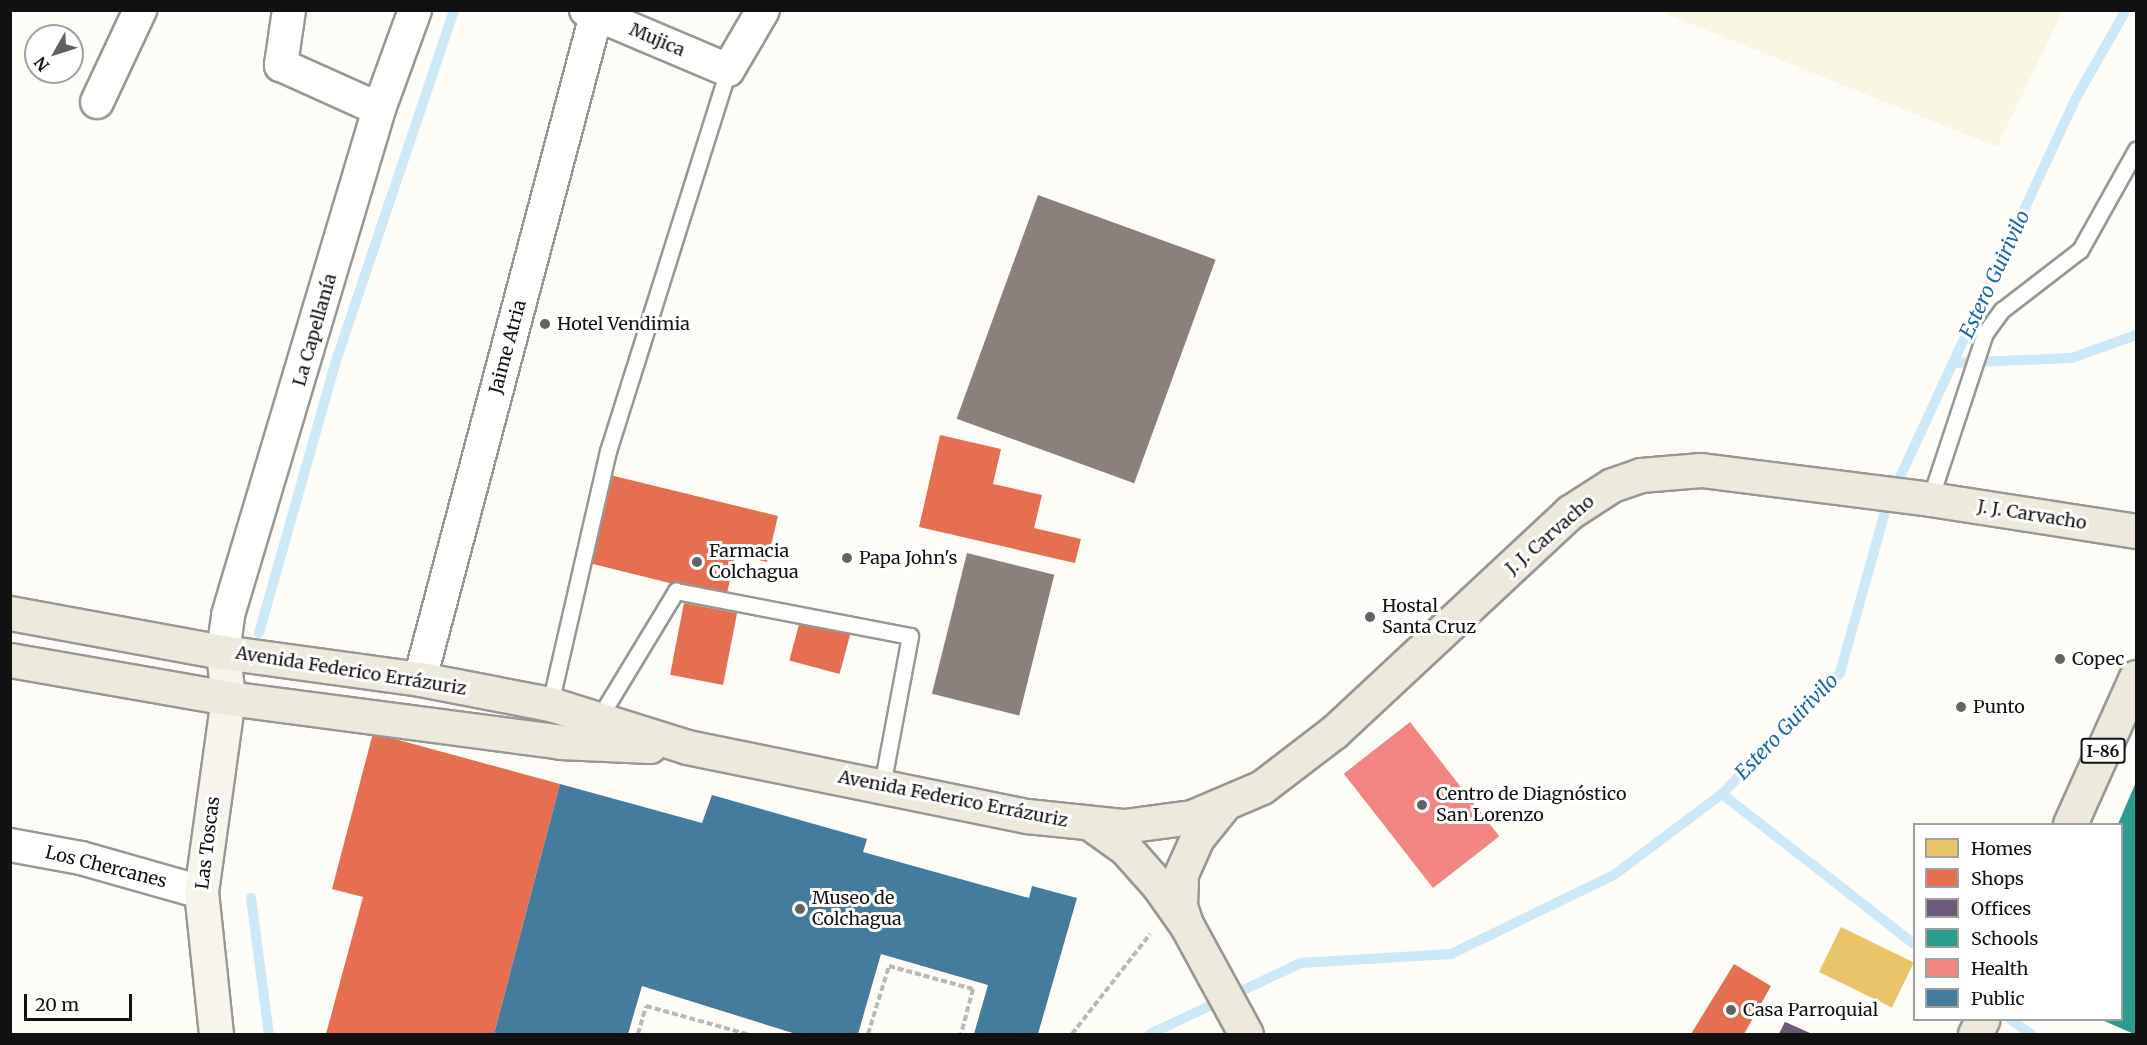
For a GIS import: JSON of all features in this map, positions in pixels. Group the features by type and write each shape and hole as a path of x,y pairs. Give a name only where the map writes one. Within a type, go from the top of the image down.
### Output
{"main road":[{"name":"J. J. Carvacho","path":"1221,808 1262,787 1334,732 1590,497 1641,475 1670,470 1791,481 2136,531"},
{"name":"Avenida Federico Errázuriz","path":"10,613 223,652 420,679 550,704 687,747 1027,816 1090,823 1158,824 1221,808"},
{"name":"Avenida Federico Errázuriz","path":"10,660 228,698 560,742 687,747"},
{"name":"I-86","path":"2071,823 2136,677"},
{"path":"1179,915 1182,874 1197,838 1221,808"},
{"path":"1090,823 1126,849 1179,915 1246,1035"},
{"path":"1975,1035 1982,1021"}],"street":[{"path":"97,102 140,10"},
{"path":"289,10 281,65 379,109"},
{"name":"La Capellanía","path":"223,652 228,615 379,109 415,10"},
{"path":"728,70 763,10"},
{"name":"Mujica","path":"591,13 728,70"},
{"name":"Jaime Atria","path":"420,679 591,13"},
{"name":"Las Toscas","path":"216,1035 201,892 228,698 223,652"},
{"name":"Los Chercanes","path":"10,845 81,858 201,892"}],"lane":[{"path":"550,704 608,451 728,70"},
{"path":"1920,498 1985,333 2002,310 2080,250 2136,150"},
{"path":"599,718 676,591 910,636 882,786"}],"path":[{"path":"1071,1035 1179,915"},
{"path":"868,1035 888,966 973,989 961,1035"},
{"path":"638,1035 646,1006 747,1035"}],"shaded area":[{"path":"1668,10 2063,11 1997,147 1666,14"}],"building: Homes":[{"path":"1841,927 1913,962 1892,1007 1819,972"}],"building: Shops":[{"path":"940,435 1001,449 993,484 1042,495 1034,528 1081,539 1075,563 919,527"},
{"path":"610,475 778,516 767,562 736,555 726,597 589,563"},
{"path":"684,603 737,613 723,685 670,675"},
{"path":"801,617 851,630 840,674 789,660"},
{"path":"373,733 560,784 494,1034 326,1034 363,897 332,889"},
{"name":"Casa Parroquial","path":"1734,964 1771,986 1744,1034 1691,1034"},
{"path":"1785,1022 1812,1034 1779,1034"}],"building: Offices":[{"path":"1785,1022 1812,1034 1779,1034"}],"building: Schools":[{"path":"2136,782 2136,1034 2104,1021 2123,1021 2123,823 2118,823"}],"building: Health":[{"name":"Centro de Diagnóstico San Lorenzo","path":"1410,722 1499,836 1433,888 1344,774"}],"building: Public":[{"name":"Museo de Colchagua","path":"560,784 702,823 712,795 867,839 863,852 1029,898 1032,886 1077,898 1038,1034 974,1034 988,985 881,954 858,1034 796,1034 642,986 628,1034 494,1034"}],"building: Industry":[{"path":"1038,195 1216,260 1134,483 957,419"},
{"path":"967,553 1054,575 1019,715 932,694"}],"waterway":[{"path":"259,633 335,364 454,10"},
{"name":"Estero Guirivilo","path":"1150,1034 1301,963 1451,954 1614,875 1722,794 1840,673 1887,505 2076,98 2126,10"},
{"path":"1953,363 2072,358 2136,335"},
{"path":"1722,794 1913,943"},
{"path":"251,898 269,1034"},
{"path":"2012,1021 2031,1034"}],"place":[{"name":"Hotel Vendimia","path":"545,324"},
{"name":"Papa John's","path":"847,558"},
{"name":"Farmacia Colchagua","path":"697,562"},
{"name":"Hostal Santa Cruz","path":"1370,617"},
{"name":"Copec","path":"2060,659"},
{"name":"Punto","path":"1961,707"},
{"name":"Centro de Diagnóstico San Lorenzo","path":"1422,805"},
{"name":"Museo de Colchagua","path":"800,909"},
{"name":"Casa Parroquial","path":"1731,1010"}]}
